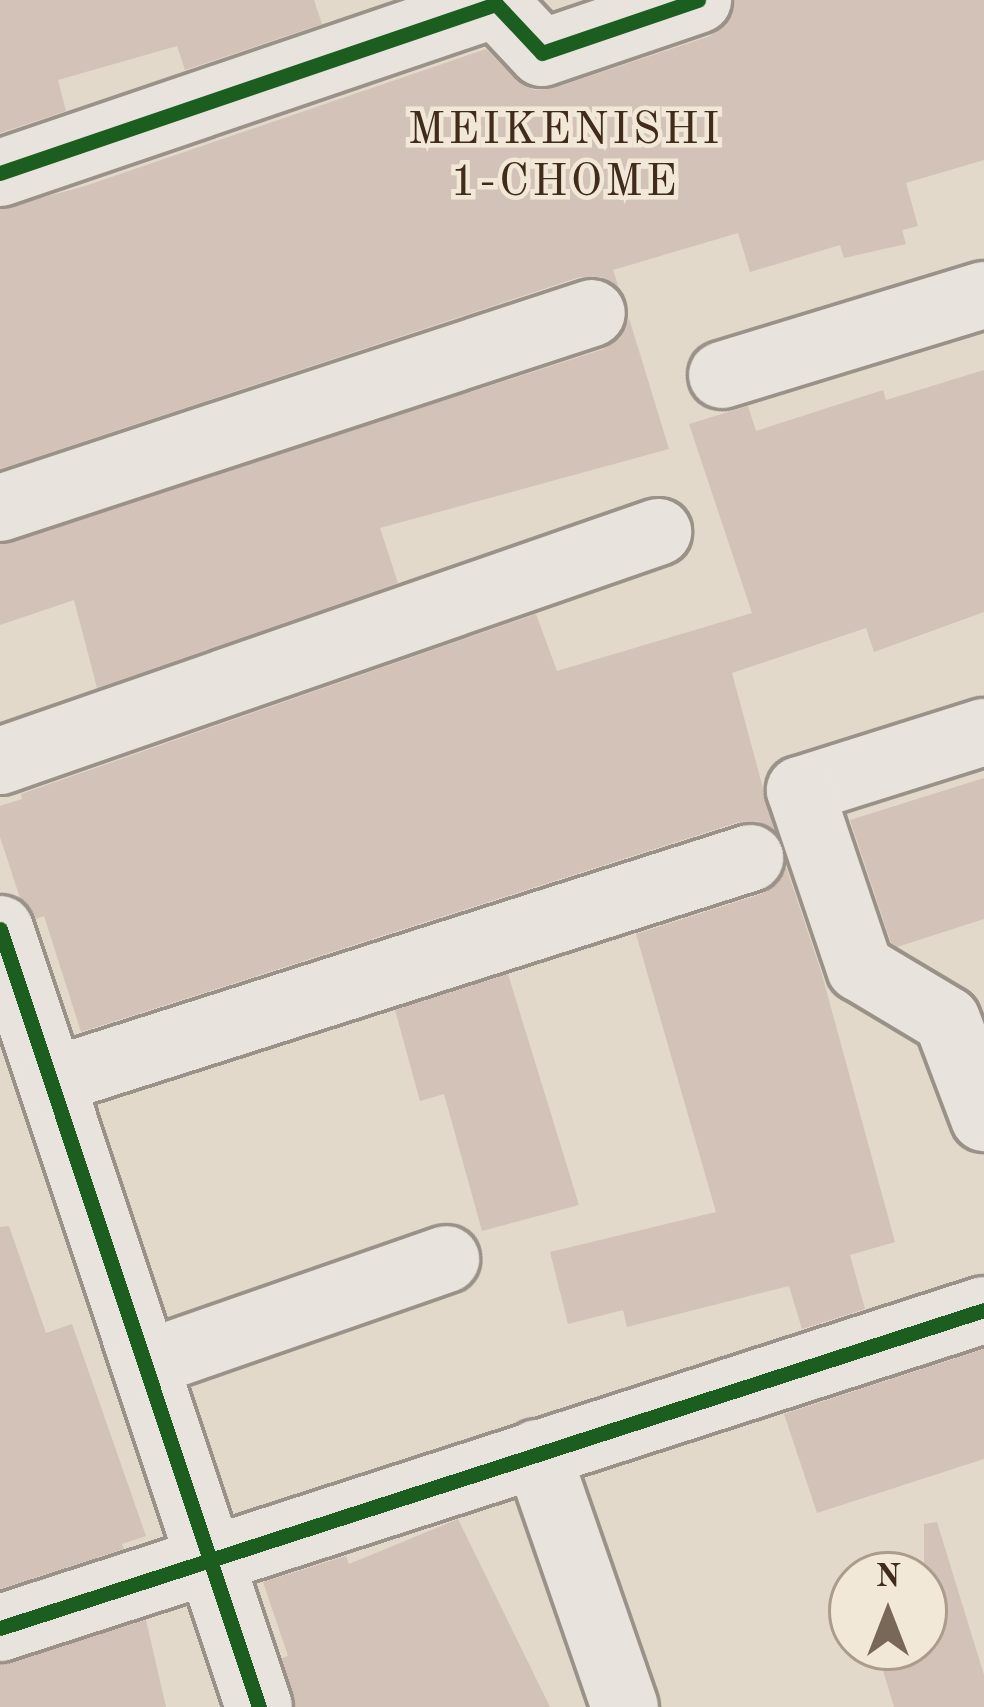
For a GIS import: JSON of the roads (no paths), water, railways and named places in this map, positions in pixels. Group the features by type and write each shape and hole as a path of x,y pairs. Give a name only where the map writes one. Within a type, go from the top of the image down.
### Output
{"street":[{"path":"0,172 496,4 542,53 698,0"},
{"path":"722,375 984,295"},
{"path":"0,508 592,313"},
{"path":"0,761 658,532"},
{"path":"984,732 800,790 860,968 947,1020 984,1118"},
{"path":"51,1081 750,858"},
{"path":"0,929 260,1707"},
{"path":"145,1364 446,1259"},
{"path":"0,1628 984,1310"},
{"path":"537,1453 625,1707"}],"district":[{"name":"MEIKENISHI 1-CHOME","path":"565,158"}]}
